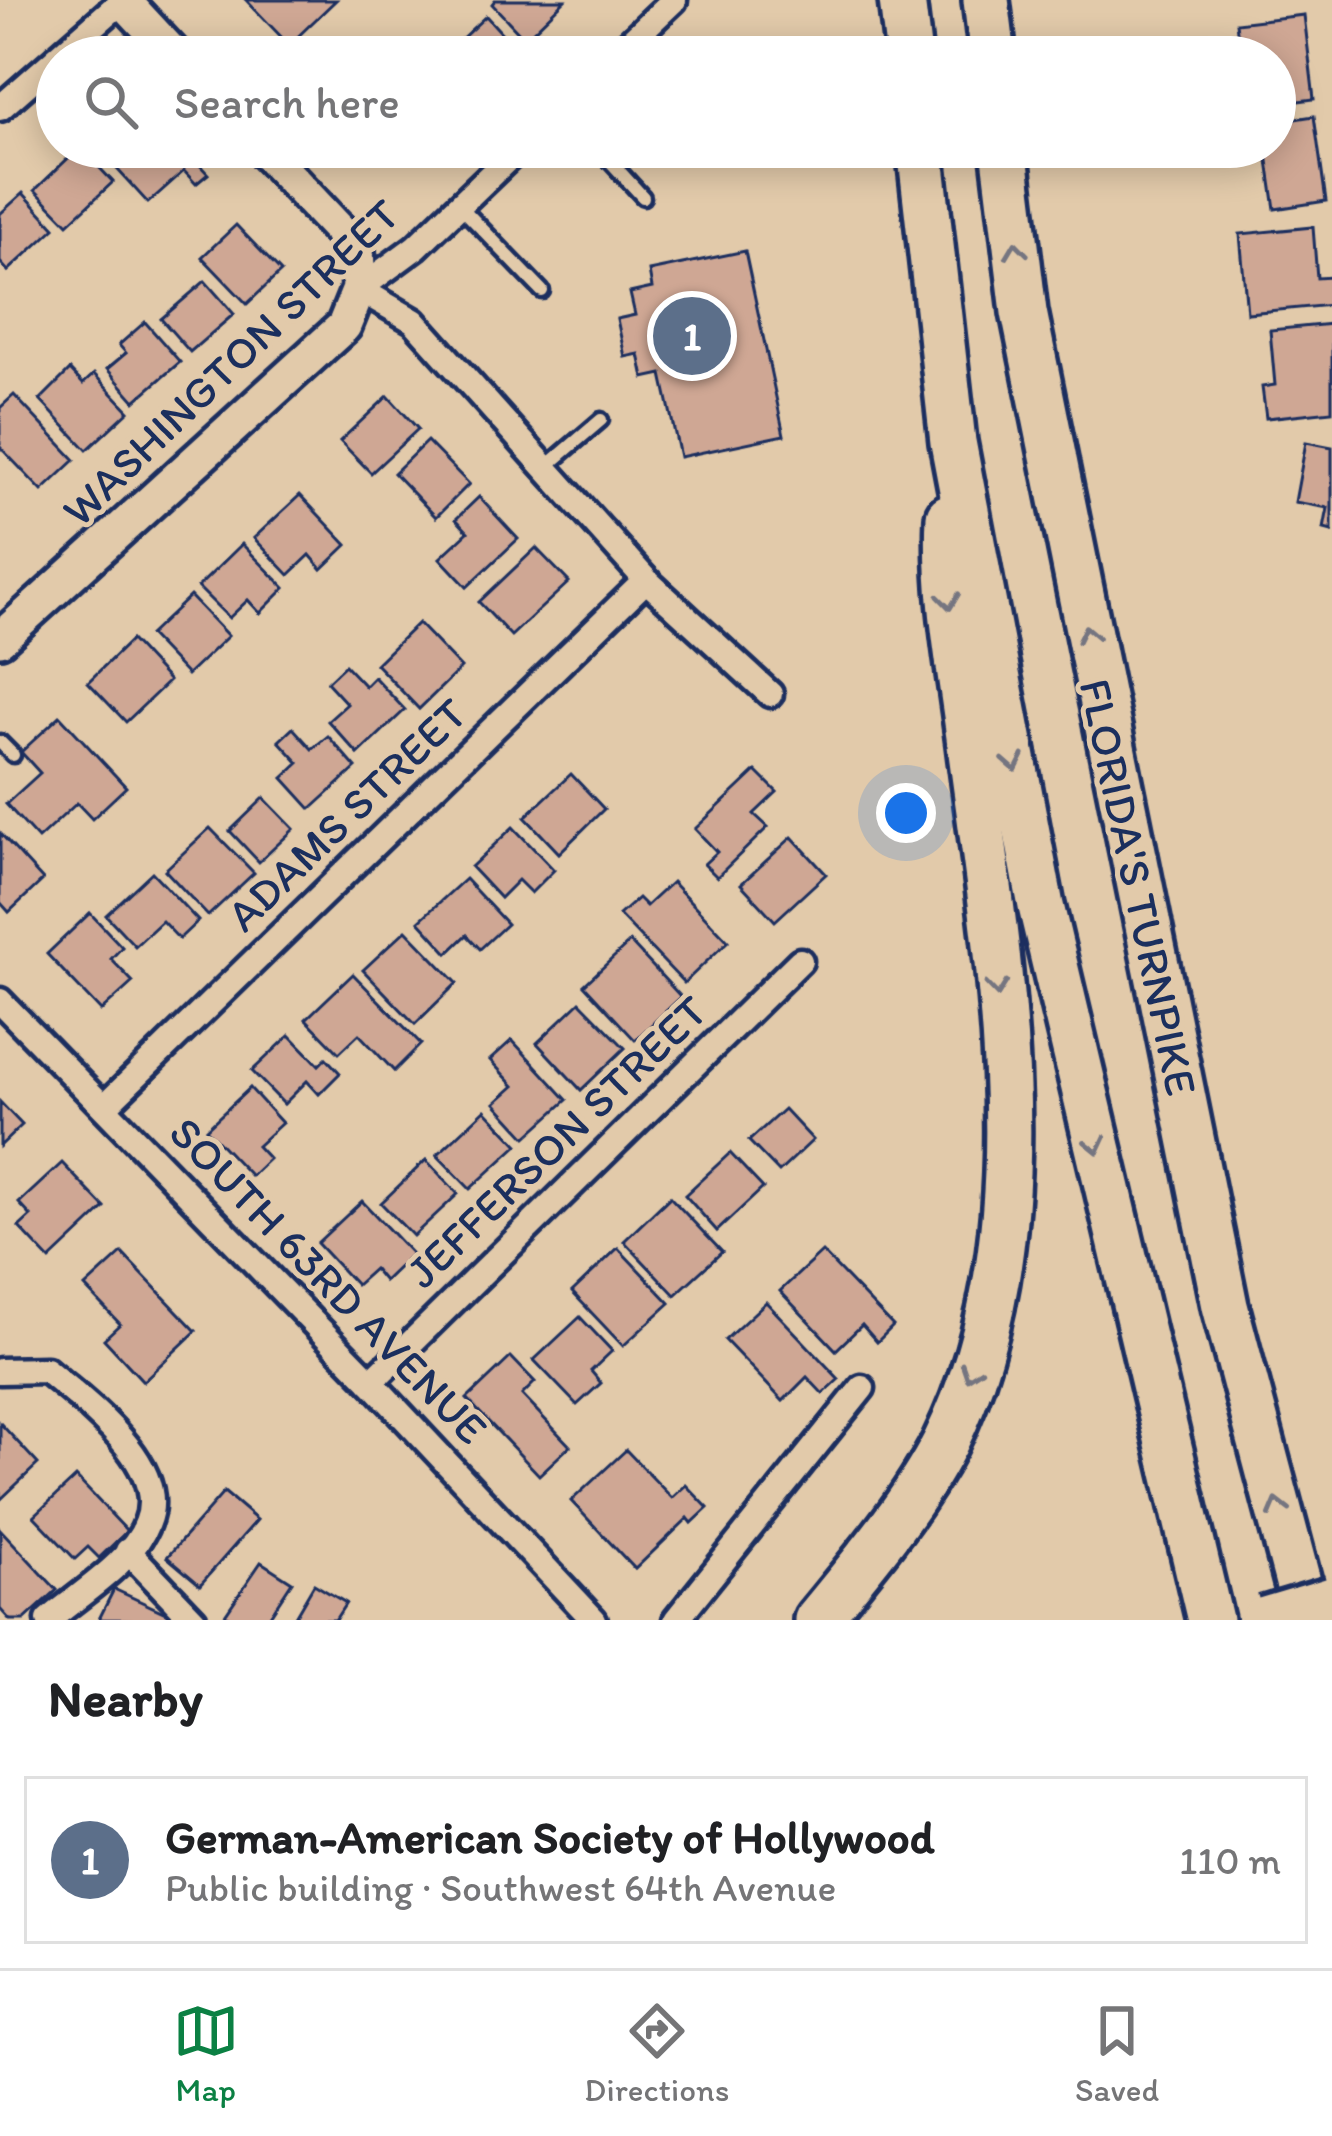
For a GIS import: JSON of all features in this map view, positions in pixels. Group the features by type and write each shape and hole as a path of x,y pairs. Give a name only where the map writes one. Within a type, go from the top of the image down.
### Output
{"highway":[{"path":"902,0 906,36"},
{"path":"986,0 990,36"},
{"path":"922,168 953,442 1041,906 1210,1620"},
{"name":"FLORIDA'S TURNPIKE","path":"1007,168 1024,312 1210,1237 1308,1620"},
{"path":"817,1620 874,1551 945,1442 991,1312 1008,1207 1008,1090 971,753 946,585 953,442"},
{"path":"1265,1620 1332,1600"}],"street":[{"path":"81,36 123,0 156,36"},
{"path":"636,36 674,0"},
{"path":"0,108 36,76"},
{"path":"281,168 357,249 358,289 414,321 646,580 770,694"},
{"name":"WASHINGTON STREET","path":"0,639 344,326 358,289 416,247 498,168"},
{"name":"ADAMS STREET","path":"104,1107 646,580"},
{"name":"JEFFERSON STREET","path":"371,1382 800,962"},
{"name":"SOUTH 63RD AVENUE","path":"0,1001 371,1382 594,1620"},
{"path":"1,1370 46,1370 116,1430 142,1468 149,1499 149,1521 128,1552 49,1620"},
{"path":"676,1620 862,1388"},
{"path":"128,1552 194,1620"}],"lane":[{"path":"617,168 643,196"},
{"path":"459,205 542,291"},
{"path":"545,468 601,420"},
{"path":"0,742 13,755"}],"building":[{"path":"246,0 336,0 298,36 280,36"},
{"path":"495,0 565,0 528,36 522,36 492,4"},
{"path":"1304,15 1314,99 1296,101 1296,36 1238,36 1236,23"},
{"path":"486,16 504,36 465,36"},
{"path":"1314,116 1326,201 1275,209 1269,168 1296,168 1296,119"},
{"path":"58,168 100,168 113,182 68,224 35,190"},
{"path":"116,168 202,168 208,174 196,184 184,171 148,203"},
{"path":"23,193 55,228 8,271 0,262 0,214"},
{"path":"236,225 281,272 247,304 202,257"},
{"path":"1313,227 1317,278 1332,277 1332,305 1247,313 1240,234"},
{"path":"745,251 784,435 680,457 662,374 644,378 639,354 625,357 617,319 635,315 630,293 652,288 649,271"},
{"path":"205,281 234,314 190,352 161,319"},
{"path":"145,322 180,362 135,401 107,369 126,353 119,345"},
{"path":"1332,324 1332,411 1266,418 1262,387 1275,385 1270,330"},
{"path":"70,370 83,384 94,374 129,411 87,450 40,400"},
{"path":"14,395 75,460 42,491 0,447 0,408"},
{"path":"388,396 418,429 371,473 340,441"},
{"path":"427,441 469,484 436,517 394,473"},
{"path":"1306,442 1332,447 1332,531 1324,529 1328,508 1295,502"},
{"path":"300,495 347,545 322,569 310,555 289,575 254,538"},
{"path":"479,497 518,539 467,587 440,558 468,532 456,519"},
{"path":"242,544 285,588 260,613 248,600 229,618 198,587"},
{"path":"536,548 569,582 511,636 479,602"},
{"path":"190,596 228,636 187,675 149,635"},
{"path":"418,623 461,668 419,709 376,664"},
{"path":"131,640 169,681 126,722 88,682"},
{"path":"345,665 365,686 374,677 405,710 358,754 328,721 347,704 327,682"},
{"path":"60,716 126,787 92,819 77,803 38,839 6,804 40,773 21,752"},
{"path":"293,728 312,749 328,736 356,768 311,809 283,778 299,763 279,741"},
{"path":"756,771 777,792 754,814 768,827 717,877 704,864 717,852 695,829"},
{"path":"571,774 604,809 559,853 525,817"},
{"path":"264,798 294,829 259,862 230,831"},
{"path":"513,827 554,870 531,893 518,880 500,898 471,867"},
{"path":"210,828 254,873 208,916 165,870"},
{"path":"0,833 43,880 9,912 0,902"},
{"path":"792,837 826,874 775,921 741,884"},
{"path":"152,872 198,921 179,939 162,921 135,946 106,915"},
{"path":"465,879 507,924 480,949 467,935 448,953 419,921"},
{"path":"672,882 728,941 684,983 619,915 638,898 646,906"},
{"path":"90,913 122,947 111,959 133,982 101,1011 47,954"},
{"path":"406,930 457,983 415,1024 363,970"},
{"path":"630,942 681,997 635,1040 584,985"},
{"path":"353,974 421,1044 394,1071 359,1034 339,1053 306,1019"},
{"path":"580,1002 625,1048 581,1090 537,1043"},
{"path":"290,1035 319,1065 326,1058 340,1073 319,1094 307,1081 284,1104 252,1071"},
{"path":"512,1040 567,1100 526,1137 495,1103 514,1086 490,1060"},
{"path":"250,1088 282,1123 257,1146 269,1159 251,1176 206,1129"},
{"path":"0,1102 22,1125 0,1146"},
{"path":"784,1109 813,1140 779,1172 749,1141"},
{"path":"485,1110 518,1145 470,1189 437,1155"},
{"path":"730,1153 763,1188 717,1231 685,1195"},
{"path":"426,1160 458,1194 413,1236 381,1203"},
{"path":"62,1163 105,1208 50,1260 19,1227 31,1216 19,1203"},
{"path":"670,1197 722,1252 675,1295 624,1241"},
{"path":"362,1201 412,1254 384,1281 374,1269 356,1285 317,1243"},
{"path":"618,1248 670,1303 623,1346 572,1292"},
{"path":"822,1252 893,1326 877,1342 862,1325 836,1350 780,1291"},
{"path":"122,1253 196,1331 143,1381 104,1339 120,1324 85,1287"},
{"path":"766,1302 839,1379 823,1394 807,1377 783,1401 725,1340"},
{"path":"580,1317 612,1351 591,1371 601,1383 577,1405 534,1360"},
{"path":"511,1357 535,1382 522,1395 570,1446 539,1475 467,1399"},
{"path":"0,1423 38,1464 0,1500"},
{"path":"626,1450 672,1498 686,1485 708,1508 692,1523 688,1518 635,1569 571,1501"},
{"path":"76,1477 127,1531 99,1558 88,1547 75,1559 34,1516"},
{"path":"224,1492 257,1520 200,1585 167,1557"},
{"path":"0,1529 57,1590 24,1620 10,1620 0,1609"},
{"path":"261,1562 292,1582 267,1620 232,1620 225,1615"},
{"path":"314,1584 346,1603 335,1620 293,1620"},
{"path":"114,1589 172,1616 170,1620 99,1619"}],"place":[{"name":"German-American Society of Hollywood","path":"692,336"}]}
